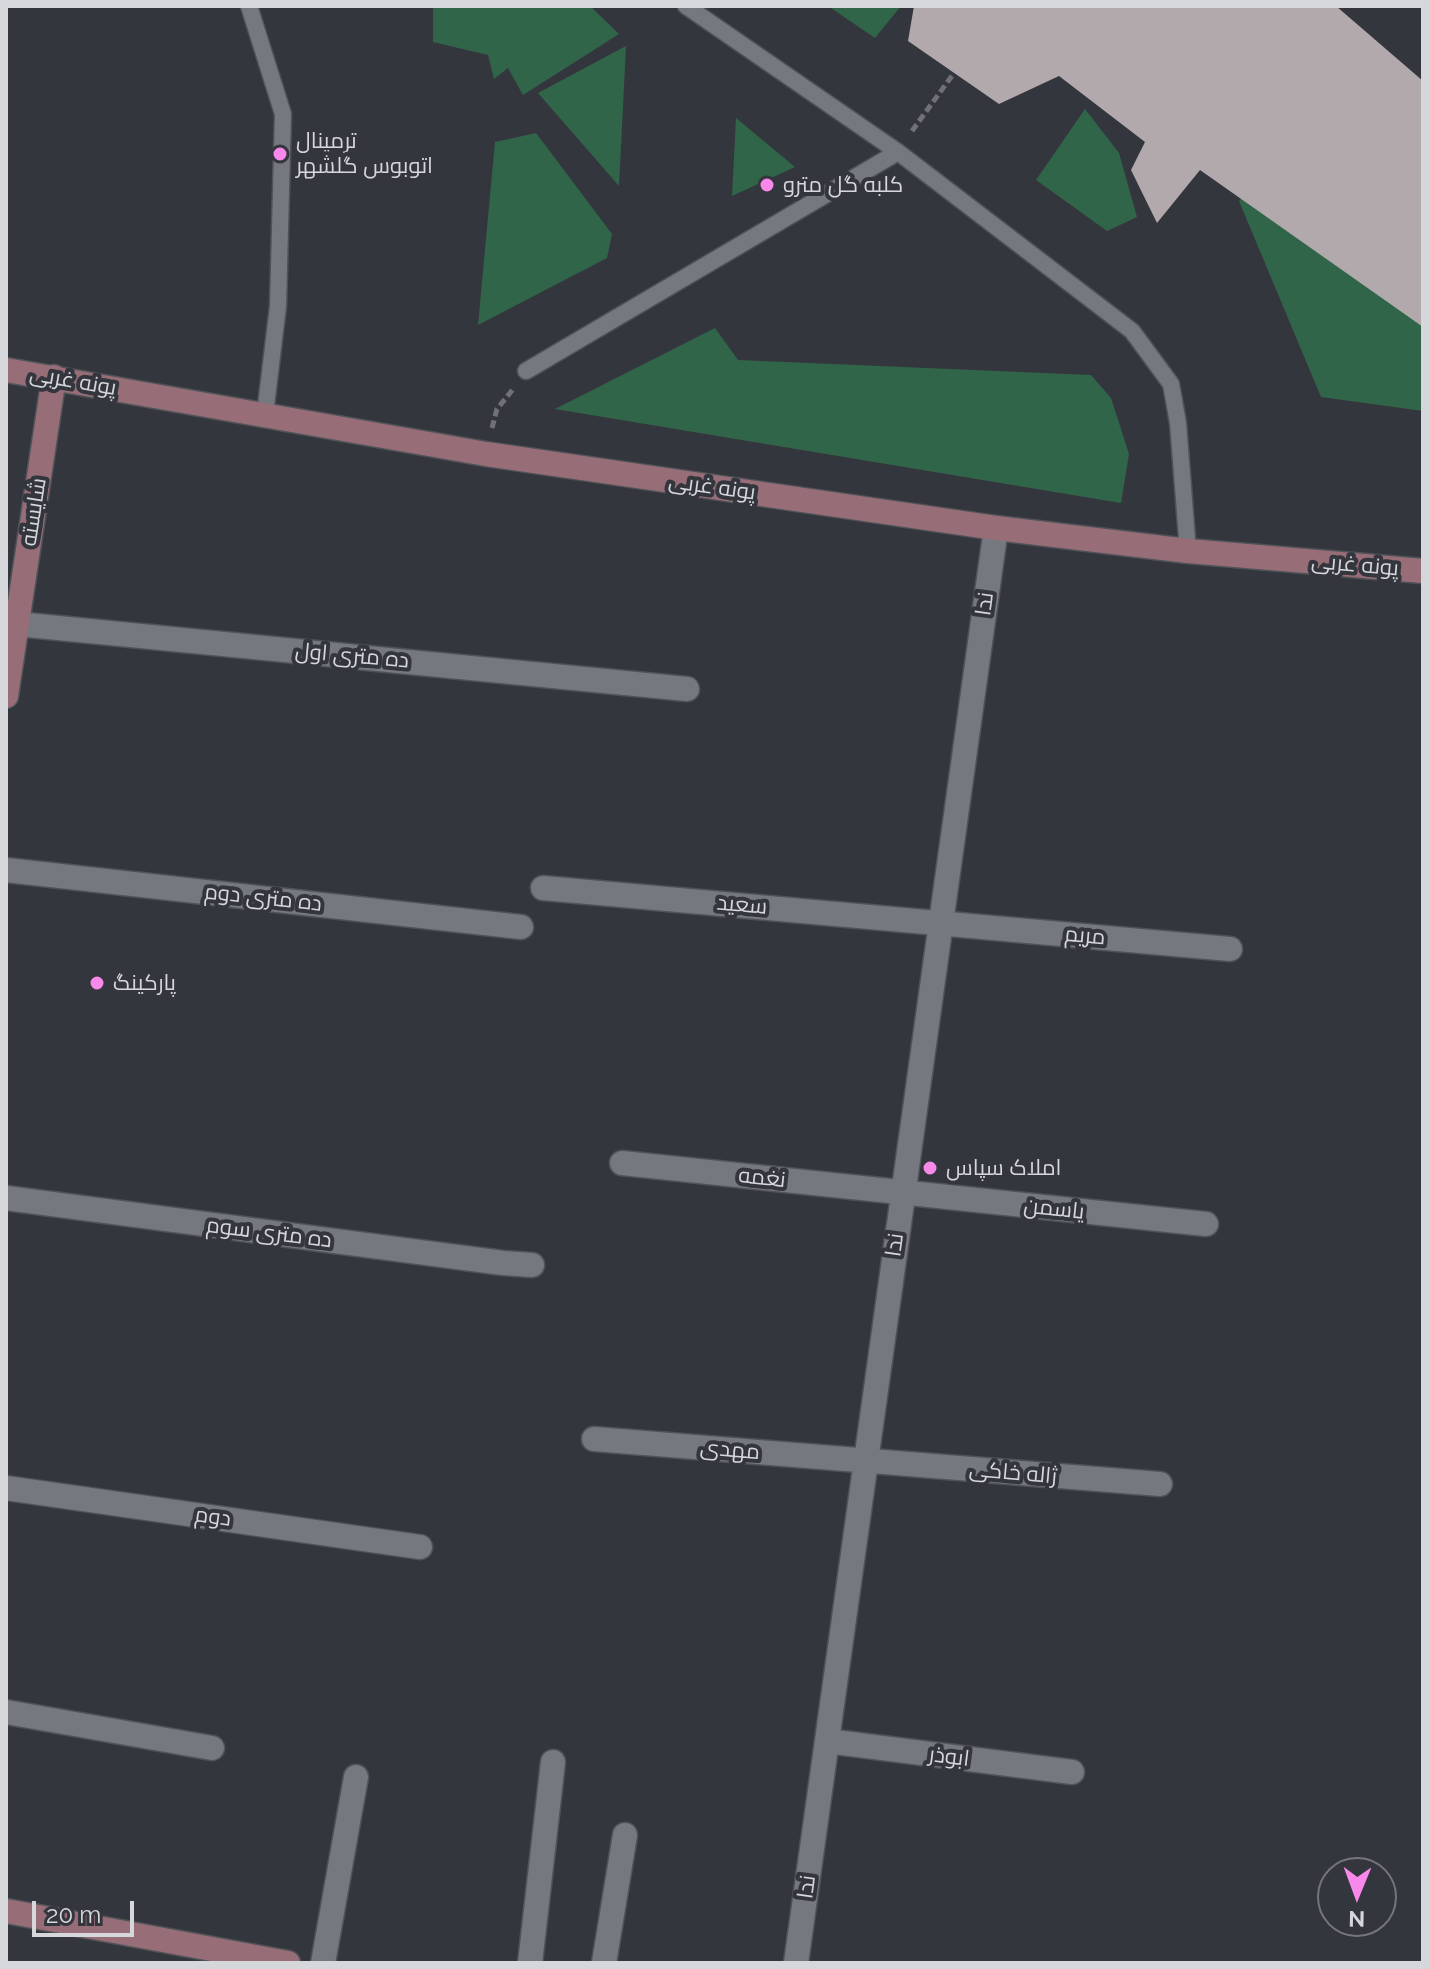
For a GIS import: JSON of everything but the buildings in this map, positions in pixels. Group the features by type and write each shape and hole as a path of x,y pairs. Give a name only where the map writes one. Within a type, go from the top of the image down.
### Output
{"street":[{"name":"پونه غربی","path":"6,370 486,454 996,528 1188,551 1423,571"},
{"name":"شایسته","path":"6,696 54,377"},
{"name":"ندا","path":"796,1963 996,528"},
{"name":"ده متری اول","path":"17,624 687,689"},
{"name":"ده متری دوم","path":"6,870 521,927"},
{"name":"سعید","path":"543,888 940,922"},
{"name":"مریم","path":"940,922 1230,949"},
{"name":"نغمه","path":"622,1163 902,1194"},
{"name":"یاسمن","path":"902,1194 1206,1224"},
{"name":"ده متری سوم","path":"6,1198 532,1265"},
{"name":"مهدی","path":"594,1439 866,1461"},
{"name":"ژاله خاکی","path":"866,1461 1160,1484"},
{"name":"دوم","path":"6,1488 420,1547"},
{"path":"6,1712 212,1748"},
{"name":"ابوذر","path":"827,1741 1072,1772"},
{"path":"530,1963 553,1762"},
{"path":"323,1963 356,1777"},
{"path":"604,1963 625,1835"},
{"path":"6,1911 204,1956 288,1963"}],"lane":[{"path":"249,6 283,114 278,306 265,414"},
{"path":"686,6 898,152 1132,331 1171,384 1178,423 1188,551"},
{"path":"526,371 898,152"}],"path":[{"path":"898,152 954,73"},
{"path":"486,454 497,409 526,371"}],"green space":[{"path":"590,6 619,34 523,95 508,68 494,79 488,55 433,42 433,7"},
{"path":"828,6 901,6 875,38"},
{"path":"626,46 619,186 538,93"},
{"path":"1085,109 1119,153 1137,217 1107,231 1036,180"},
{"path":"736,118 795,167 732,196"},
{"path":"536,133 612,234 607,258 478,325 495,142"},
{"path":"1249,188 1423,320 1423,411 1321,397 1239,201"},
{"path":"715,328 738,360 1091,375 1111,398 1129,454 1121,503 555,409"}],"place":[{"name":"ترمینال اتوبوس گلشهر","path":"280,154"},
{"name":"کلبه گل مترو","path":"767,185"},
{"name":"پارکینگ","path":"97,983"},
{"name":"املاک سپاس","path":"930,1168"}]}
